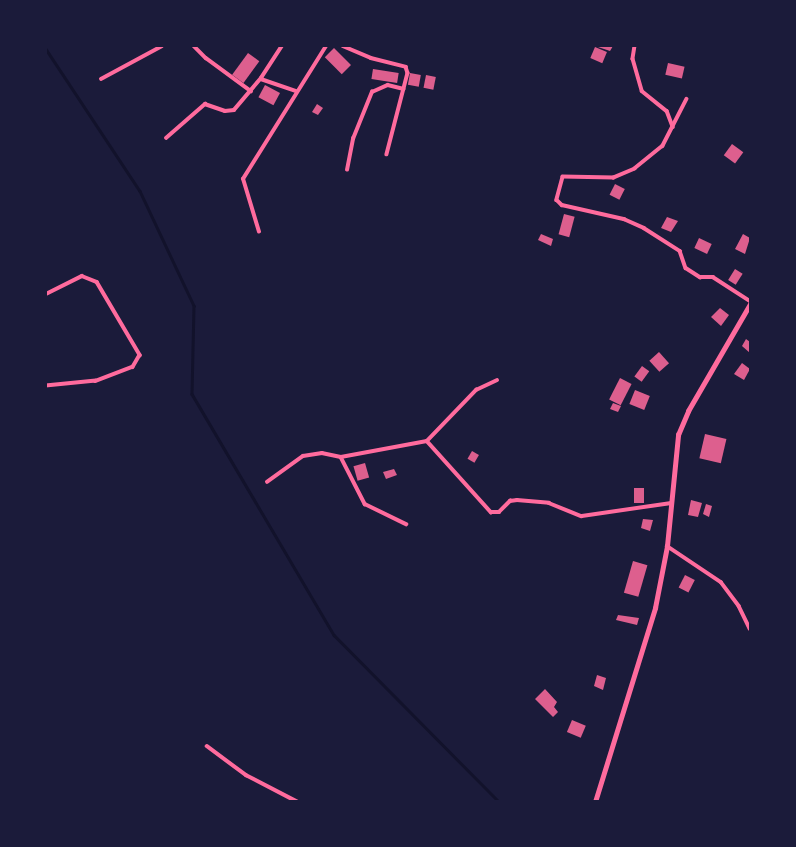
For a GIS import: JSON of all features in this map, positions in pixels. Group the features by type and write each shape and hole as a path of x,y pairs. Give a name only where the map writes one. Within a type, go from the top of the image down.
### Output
{"street":[{"path":"101,79 162,46"},
{"path":"194,46 214,65 251,91"},
{"path":"166,138 205,104 230,112 251,91 282,46"},
{"path":"259,232 243,180 326,46"},
{"path":"343,46 371,58 406,67 408,73 387,154"},
{"path":"635,46 633,59 642,91 667,111 673,128"},
{"path":"261,78 296,91"},
{"path":"346,170 353,139 372,92 388,85 404,89"},
{"path":"595,802 655,608 667,546 681,422 751,303 713,277 700,277 686,268 680,251 644,228 624,219 562,205 557,200 563,177 605,178 624,174 663,146 687,99"},
{"path":"46,294 82,276 97,282 141,355 134,367 96,381 46,386"},
{"path":"267,482 303,456 322,453 341,457 427,441 477,390 497,380"},
{"path":"427,441 491,512 499,512 510,501 517,499 549,503 582,516 672,502"},
{"path":"341,457 365,504 406,524"},
{"path":"667,546 721,582 739,606 751,629"},
{"path":"207,746 246,775 298,802"}],"building":[{"path":"595,46 613,46 610,51"},
{"path":"595,47 607,52 602,63 590,58"},
{"path":"334,48 351,65 342,74 325,57"},
{"path":"248,53 259,61 243,83 232,75"},
{"path":"668,63 685,67 682,79 665,75"},
{"path":"373,69 399,73 397,83 371,79"},
{"path":"410,73 421,75 419,87 408,85"},
{"path":"426,75 436,77 433,90 424,88"},
{"path":"265,85 280,93 273,105 258,97"},
{"path":"317,104 323,108 318,115 312,112"},
{"path":"732,144 743,152 735,164 724,155"},
{"path":"615,184 625,189 619,200 610,195"},
{"path":"564,214 575,217 569,237 559,234"},
{"path":"667,217 678,221 671,232 661,228"},
{"path":"541,234 553,239 551,246 538,240"},
{"path":"743,234 750,238 745,254 735,249"},
{"path":"699,238 712,244 707,254 694,248"},
{"path":"735,269 743,274 736,285 728,280"},
{"path":"720,308 729,315 721,326 711,317"},
{"path":"746,339 750,342 750,353 742,346"},
{"path":"659,352 669,363 659,372 649,361"},
{"path":"742,363 750,369 744,380 734,374"},
{"path":"642,366 649,371 642,382 634,377"},
{"path":"620,378 632,384 621,405 609,399"},
{"path":"635,390 650,396 644,410 629,404"},
{"path":"613,403 621,406 618,412 610,409"},
{"path":"705,434 726,439 721,463 699,458"},
{"path":"472,451 479,455 474,463 468,459"},
{"path":"365,463 369,477 358,481 353,466"},
{"path":"394,469 397,475 386,479 383,472"},
{"path":"634,488 644,488 644,503 634,503"},
{"path":"691,500 702,503 698,517 688,515"},
{"path":"706,504 712,506 709,517 703,514"},
{"path":"643,519 653,520 650,531 641,528"},
{"path":"633,561 647,565 638,597 624,593"},
{"path":"685,575 695,580 688,592 679,587"},
{"path":"618,615 639,618 637,625 616,620"},
{"path":"597,675 606,678 603,690 594,686"},
{"path":"545,689 557,702 554,707 558,712 553,717 535,699"},
{"path":"572,720 586,726 581,738 567,732"}],"waterway":[{"path":"46,49 140,191 194,306 192,394 334,635 499,802"}]}
